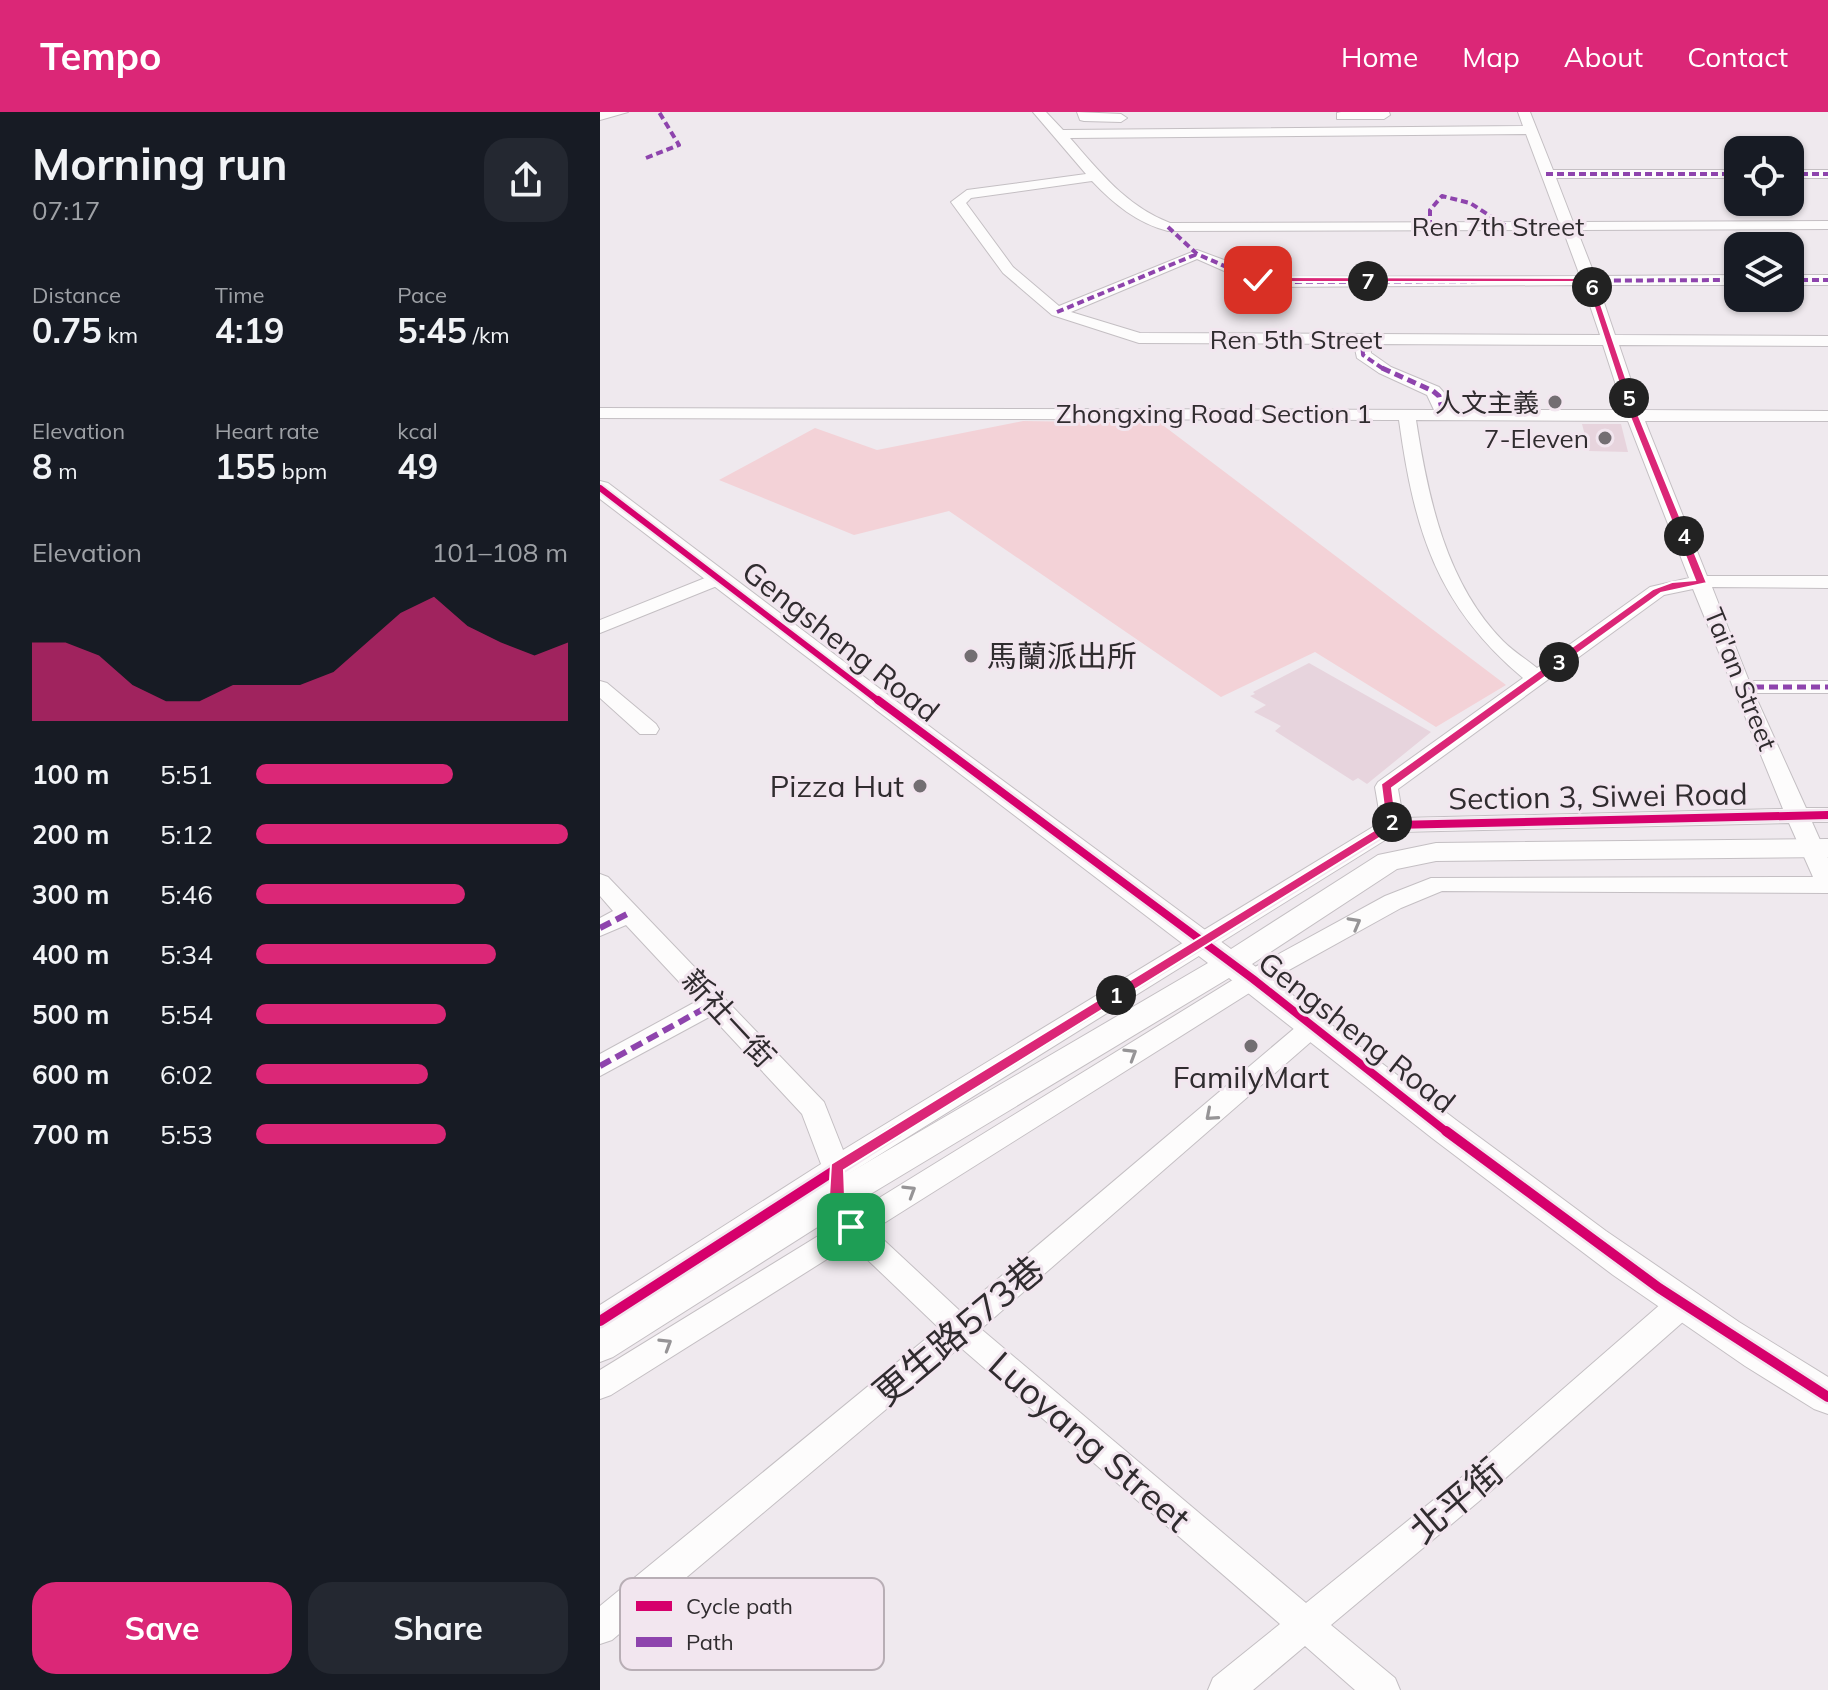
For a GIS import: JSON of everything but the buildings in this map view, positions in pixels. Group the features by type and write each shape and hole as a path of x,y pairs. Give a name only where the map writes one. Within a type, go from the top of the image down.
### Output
{"street":[{"path":"600,116 622,112"},
{"path":"1039,112 1063,134 1093,177"},
{"path":"1083,112 1084,117 1134,118"},
{"path":"1323,116 1384,115 1383,112"},
{"path":"1277,117 1279,133"},
{"path":"1063,134 1279,133 1527,121"},
{"name":"Tai'an Street","path":"1527,121 1611,338 1634,414 1741,687 1799,815 1819,848 1828,885"},
{"path":"1546,174 1724,174"},
{"path":"1804,174 1828,174"},
{"name":"Ren 7th Street","path":"1093,177 1139,216 1168,227 1828,225"},
{"name":"Ren 5th Street","path":"1093,177 967,194 958,202 1008,270 1057,312 1139,338 1828,341"},
{"path":"1057,312 1197,254 1252,278 1270,282 1724,280"},
{"path":"1804,280 1828,280"},
{"path":"1362,339 1363,355 1385,370 1433,391 1439,396 1443,413"},
{"name":"Zhongxing Road Section 1","path":"600,413 1828,416"},
{"path":"1406,413 1417,487 1435,545 1467,608 1496,645 1536,678"},
{"name":"Gengsheng Road","path":"600,488 927,738 1203,942 1491,1166 1681,1305 1754,1354 1828,1397"},
{"path":"600,627 720,578"},
{"path":"1393,825 1386,787 1657,591 1701,583 1828,582"},
{"path":"600,687 648,729"},
{"path":"1741,687 1828,687"},
{"name":"Section 3, Siwei Road","path":"600,1346 837,1182 1203,942 1393,825 1828,815"},
{"name":"Section 3, Siwei Road","path":"600,1386 851,1227 1241,972 1388,862 1436,852 1819,848"},
{"name":"新社一街","path":"600,882 814,1109 837,1182"},
{"name":"Section 3, Siwei Road","path":"600,1321 837,1182 1241,972 1439,883 1828,885"},
{"path":"600,928 629,913"},
{"path":"600,1066 716,1002"},
{"name":"更生路573巷","path":"660,1578 960,1329 1312,1027"},
{"name":"Luoyang Street","path":"837,1182 851,1227 960,1329 1382,1690"},
{"name":"北平街","path":"1226,1690 1473,1487 1681,1305"},
{"name":"更生路573巷","path":"600,1628 620,1611"}],"shaded area":[{"path":"1023,421 1160,423 1506,685 1436,727 1315,652 1221,697 949,511 854,535 719,480 815,428 877,450"}],"marked path":[{"path":"646,158 679,145 659,112"},
{"path":"1546,174 1724,174"},
{"path":"1804,174 1828,174"},
{"path":"1430,227 1430,210 1442,196 1470,203 1506,226"},
{"path":"1168,227 1197,254 1252,278 1270,282 1724,280"},
{"path":"1057,312 1197,254"},
{"path":"1804,280 1828,280"},
{"path":"1362,339 1363,355 1385,370 1433,391 1439,396 1443,413"},
{"path":"1741,687 1828,687"},
{"path":"600,928 629,913"},
{"path":"600,1066 716,1002"}],"cycle path":[{"path":"600,488 927,738 1253,979 1367,1070 1626,1265 1759,1355 1828,1397"},
{"path":"600,1321 836,1168 1393,825 1828,815"}],"place":[{"name":"人文主義","path":"1555,402"},
{"name":"7-Eleven","path":"1605,438"},
{"name":"馬蘭派出所","path":"971,656"},
{"name":"Pizza Hut","path":"920,786"},
{"name":"FamilyMart","path":"1251,1046"}],"route":[{"path":"851,1227 837,1197 836,1168 1393,825 1386,787 1657,591 1701,583 1634,414 1589,280 1258,280"}]}
